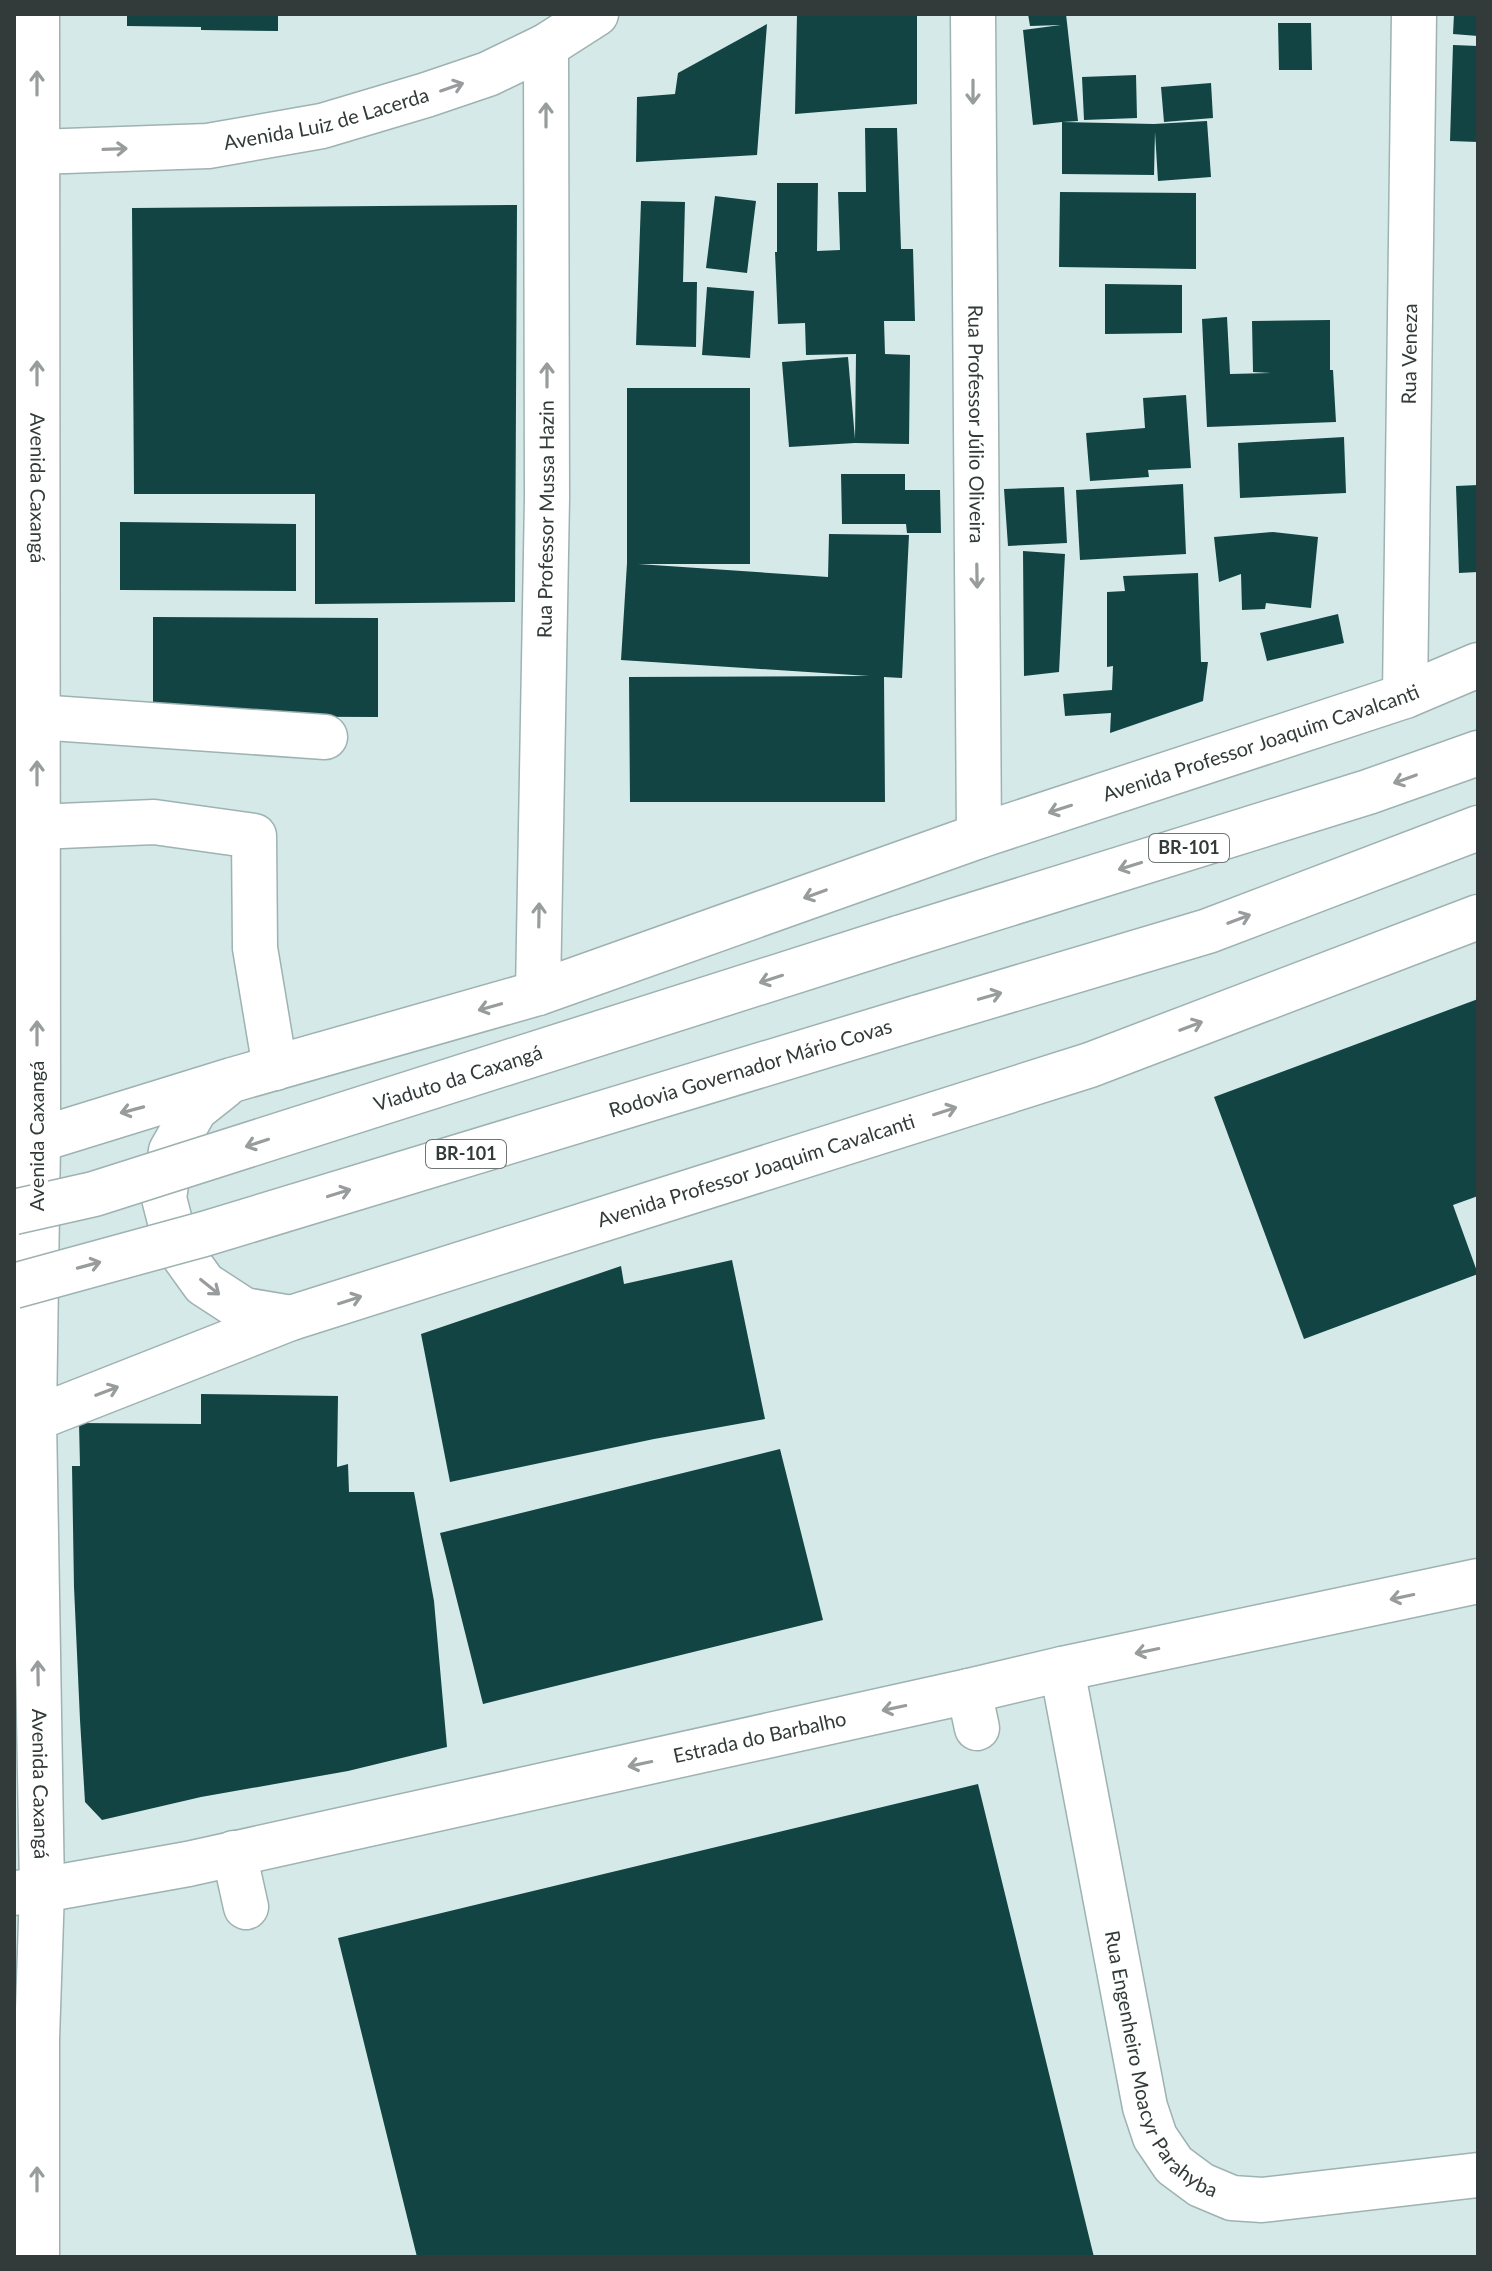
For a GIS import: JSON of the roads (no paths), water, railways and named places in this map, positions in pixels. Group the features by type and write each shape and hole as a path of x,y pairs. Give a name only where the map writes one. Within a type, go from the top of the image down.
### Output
{"main road":[{"name":"Avenida Caxangá","path":"37,14 26,165 37,717 38,1140 28,1892 37,2039 37,2257"},
{"name":"Avenida Luiz de Lacerda","path":"26,165 208,146 322,126 488,74 546,46 596,14"},
{"name":"Rua Professor Júlio Oliveira","path":"973,14 979,836"},
{"name":"Rua Veneza","path":"1405,696 1414,14"},
{"name":"Rua Professor Mussa Hazin","path":"538,993 547,498 546,46"},
{"name":"Avenida Professor Joaquim Cavalcanti","path":"38,1140 232,1080 538,993 979,836 1405,696 1478,665"},
{"path":"37,717 325,737"},
{"name":"Viaduto da Caxangá","path":"14,1212 94,1194 1368,792 1478,753"},
{"path":"37,827 154,822 254,836 255,948 275,1068"},
{"name":"Rodovia Governador Mário Covas","path":"14,1286 204,1234 1208,931 1478,828"},
{"name":"Avenida Professor Joaquim Cavalcanti","path":"34,1419 291,1318 1090,1065 1478,917"},
{"path":"232,1080 195,1109 171,1151 164,1198 176,1245 204,1284 244,1310 291,1318"},
{"name":"Estrada do Barbalho","path":"28,1892 188,1864 973,1710 1062,1669 1478,1581"},
{"name":"Rua Engenheiro Moacyr Parahyba","path":"1062,1669 1145,2107 1155,2137 1174,2165 1201,2185 1221,2194 1262,2200 1478,2175"},
{"path":"234,1853 246,1907"}]}
